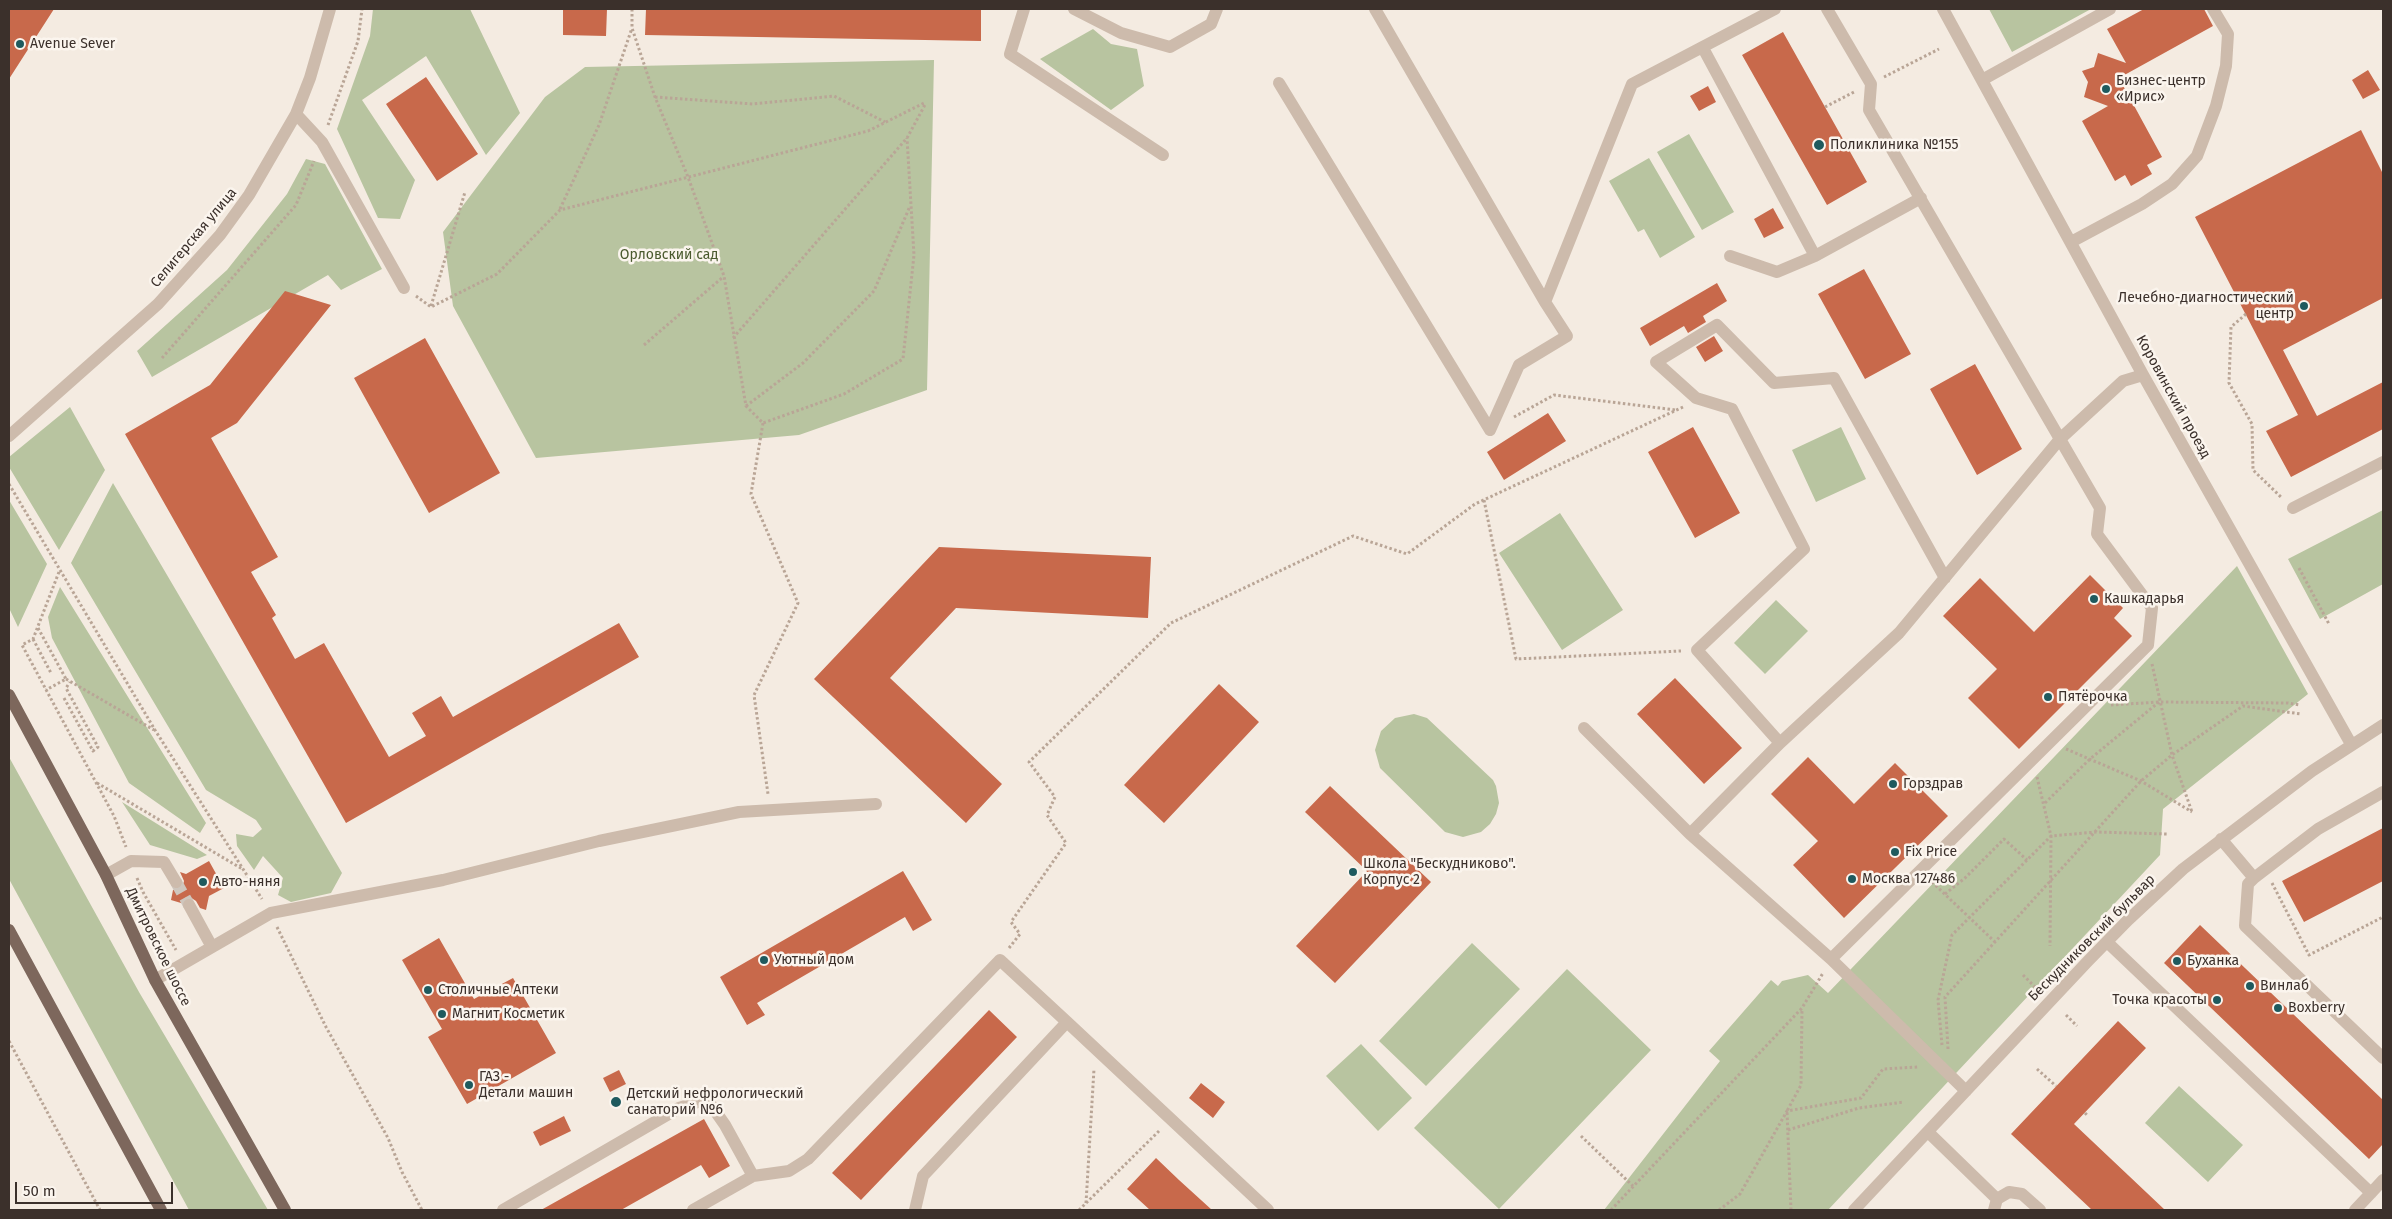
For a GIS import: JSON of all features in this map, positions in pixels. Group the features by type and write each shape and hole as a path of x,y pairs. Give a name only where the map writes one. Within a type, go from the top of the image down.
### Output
{"main road":[{"name":"Дмитровское шоссе","path":"9,695 106,875 154,980 285,1210"},
{"path":"9,930 161,1210"}],"street":[{"name":"Селигерская улица","path":"9,436 115,344 190,271 250,195 296,114 310,78 330,9"},
{"path":"1024,9 1010,54 1163,155"},
{"path":"1074,9 1121,33 1170,47 1211,24 1217,9"},
{"path":"1375,9 1545,302 1567,336 1519,365 1490,430"},
{"path":"1545,302 1632,84 1775,9"},
{"path":"1828,9 1871,84 1869,110 2100,508 2097,534 2152,608 2148,645 1831,959"},
{"name":"Коровинский проезд","path":"1943,9 2143,375 2350,744"},
{"path":"1982,80 2110,9"},
{"path":"2071,242 2142,204 2172,184 2197,156 2216,106 2226,66 2228,34 2213,9"},
{"path":"1703,48 1815,256"},
{"path":"1279,83 1490,430"},
{"path":"296,114 322,142 404,288"},
{"path":"1730,256 1776,272 1815,256 1920,198"},
{"path":"1780,743 1697,650 1804,549 1732,409 1696,398 1656,362 1717,326 1774,383 1834,378 1946,578"},
{"path":"1690,834 1780,743 1899,633 2060,439 2123,381 2143,375"},
{"path":"2293,508 2383,462"},
{"name":"Бескудниковский бульвар","path":"1854,1210 2106,942 2183,869 2258,810 2350,744 2383,725"},
{"path":"1584,728 1690,834 1831,959 1966,1092"},
{"path":"2383,792 2318,829 2254,878 2248,884 2245,926 2383,1058"},
{"path":"154,980 270,913 443,880 599,842 739,812 876,804"},
{"path":"2221,840 2254,878"},
{"path":"106,875 131,861 164,862 176,882"},
{"path":"189,905 212,946"},
{"path":"2106,942 2371,1194"},
{"path":"693,1210 754,1176 789,1171 808,1159 1000,960 1172,1118 1268,1210"},
{"path":"915,1210 923,1176 1068,1022"},
{"path":"503,1210 680,1108 701,1101 711,1105 725,1125 754,1176"},
{"path":"1928,1132 1996,1204 2009,1192 2022,1194 2040,1210"},
{"path":"2356,1210 2383,1180"}],"path":[{"path":"162,358 296,205 322,142 358,41 362,9"},
{"path":"632,9 632,28 655,97 688,177 724,276 746,406 763,423"},
{"path":"431,307 497,274 560,210 599,125 632,28"},
{"path":"655,97 753,104 834,96 886,122"},
{"path":"560,210 868,131 926,102 907,138 733,338"},
{"path":"763,423 844,394 903,359 914,255 907,138"},
{"path":"431,307 465,192"},
{"path":"746,406 804,363 874,291 911,204"},
{"path":"644,346 724,276"},
{"path":"404,288 431,307"},
{"path":"2246,314 2231,327 2229,383 2252,424 2254,470 2293,508"},
{"path":"1490,430 1554,395 1677,410"},
{"path":"1000,960 1020,934 1011,922 1066,843 1047,815 1055,797 1029,762 1171,623 1353,536 1407,554 1475,504 1677,410 1696,398"},
{"path":"763,423 751,494 798,603 754,695 770,809"},
{"path":"9,484 155,730 246,871 270,913 326,1027 388,1138 402,1172 422,1210"},
{"path":"1484,500 1516,659 1697,650"},
{"path":"2299,568 2329,624"},
{"path":"60,571 32,639 22,645 96,782 246,871"},
{"path":"38,627 66,679 155,730"},
{"path":"32,639 51,673"},
{"path":"2050,742 2141,781 2192,812 2172,755 2148,645"},
{"path":"46,690 66,679"},
{"path":"64,698 92,750 98,747 66,688 70,682"},
{"path":"2045,803 2090,759 2159,702"},
{"path":"2085,707 2159,702 2288,703 2300,705"},
{"path":"2167,834 2096,832 2051,836 1952,935 1938,1000 1942,1048 1949,1055 1945,997 2096,832 2141,781 2172,755 2243,706 2301,714"},
{"path":"2032,760 2045,803 2051,836 2050,946"},
{"path":"1945,894 1965,878 2004,839 2027,860"},
{"path":"1920,870 1995,942"},
{"path":"2265,870 2310,955 2383,917"},
{"path":"1610,1210 1802,1008 1831,959"},
{"path":"2023,975 2036,988"},
{"path":"1718,1210 1740,1194 1801,1085 1802,1008"},
{"path":"2066,1015 2077,1026"},
{"path":"9,1041 100,1210"},
{"path":"1086,1203 1095,1047"},
{"path":"1787,1110 1861,1098 1883,1069 1938,1066"},
{"path":"2037,1069 2056,1086"},
{"path":"1788,1130 1859,1108 1904,1102"},
{"path":"1787,1110 1791,1210"},
{"path":"1079,1210 1172,1118"},
{"path":"1581,1136 1634,1186"}],"green space":[{"path":"373,9 470,9 520,113 486,155 426,56 362,100 415,180 400,219 378,218 337,129 370,36"},
{"path":"1989,9 2091,9 2012,52"},
{"path":"1093,29 1111,44 1137,49 1144,86 1111,110 1040,59"},
{"name":"Орловский сад","path":"934,60 927,390 799,435 536,458 453,306 443,232 545,97 585,67"},
{"path":"1689,134 1734,212 1702,230 1657,152"},
{"path":"1649,158 1695,237 1660,258 1644,229 1638,232 1609,181"},
{"path":"306,159 325,164 382,269 341,290 328,275 152,377 137,351 227,270 287,194"},
{"path":"70,407 105,470 59,550 9,467 9,457"},
{"path":"1841,427 1866,479 1816,502 1792,450"},
{"path":"113,483 342,873 331,893 291,902 278,895 283,878 263,856 254,870 237,846 236,834 253,837 262,829 256,820 206,790 71,563"},
{"path":"9,500 47,564 18,627 9,608"},
{"path":"2383,510 2383,584 2320,619 2288,559"},
{"path":"1560,513 1623,610 1562,650 1499,553"},
{"path":"2237,566 2308,694 2163,809 2160,855 1828,1210 1604,1210 1720,1061 1709,1051 1771,980 1778,986 1782,981 1808,975 1828,993"},
{"path":"60,587 206,823 200,833 129,783 52,638 48,617"},
{"path":"1776,600 1808,631 1765,674 1734,643"},
{"path":"1414,714 1427,718 1493,780 1499,803 1496,814 1490,824 1481,832 1463,837 1445,832 1380,768 1375,750 1381,731 1395,718"},
{"path":"9,757 139,992 268,1210 189,1210 9,879"},
{"path":"122,802 207,855 197,859 150,845"},
{"path":"1472,943 1520,989 1426,1086 1379,1041"},
{"path":"1567,969 1651,1050 1499,1209 1414,1128"},
{"path":"1361,1044 1412,1098 1378,1131 1326,1076"},
{"path":"2179,1086 2243,1145 2208,1182 2145,1123"}],"building":[{"name":"Avenue Sever","path":"9,9 54,9 9,79"},
{"path":"563,9 607,9 606,36 563,35"},
{"path":"646,9 981,9 981,41 645,35"},
{"name":"Бизнес-центр «Ирис»","path":"2144,9 2204,9 2213,26 2119,78 2162,157 2147,165 2152,174 2131,186 2125,175 2115,181 2082,121 2108,106 2084,97 2088,82 2082,71 2094,67 2098,53 2126,63 2107,29"},
{"name":"Поликлиника №155","path":"1783,32 1867,182 1827,205 1742,55"},
{"path":"2368,70 2380,90 2363,99 2352,80"},
{"path":"426,77 478,154 437,181 386,104"},
{"path":"1708,86 1716,102 1699,111 1690,96"},
{"name":"Лечебно-диагностический центр","path":"2361,130 2383,174 2383,298 2283,350 2317,416 2383,382 2383,429 2291,477 2266,431 2298,415 2195,217"},
{"path":"1773,208 1784,228 1764,238 1754,219"},
{"path":"1864,269 1911,354 1865,379 1818,294"},
{"path":"1717,283 1727,301 1703,316 1706,322 1688,333 1684,326 1650,346 1640,328"},
{"path":"285,291 331,305 237,423 211,438 278,557 251,572 276,615 272,618 295,659 324,643 389,757 426,736 412,713 441,696 453,717 619,623 639,657 346,823 125,434 210,385"},
{"path":"1714,336 1723,351 1705,362 1696,347"},
{"path":"425,338 500,473 429,513 354,378"},
{"path":"1975,364 2022,449 1977,475 1930,389"},
{"path":"1548,413 1566,441 1504,480 1487,452"},
{"path":"1693,427 1740,513 1695,538 1648,452"},
{"path":"939,547 1151,557 1148,618 956,608 890,678 1002,784 966,823 814,679"},
{"path":"2090,575 2123,608 2114,618 2132,636 2019,749 1968,698 1997,669 1943,616 1980,578 2034,632"},
{"path":"1675,678 1742,748 1704,784 1637,714"},
{"path":"1219,684 1259,722 1164,823 1124,785"},
{"path":"1808,757 1854,804 1895,763 1948,816 1844,918 1793,865 1818,841 1771,794"},
{"path":"1330,786 1431,882 1335,983 1296,946 1367,871 1305,812"},
{"path":"2383,828 2383,881 2304,922 2282,881"},
{"name":"Авто-няня","path":"209,861 224,888 209,896 206,910 200,908 196,901 190,897 185,898 181,903 171,900 173,890 180,889 183,885 184,881 180,872 186,874"},
{"path":"903,871 932,920 913,931 905,917 757,1003 765,1015 747,1025 720,977"},
{"path":"2200,925 2383,1100 2383,1144 2369,1159 2164,963"},
{"path":"439,938 474,999 513,978 556,1053 467,1104 428,1037 442,1029 402,960"},
{"path":"989,1010 1017,1037 861,1200 832,1173"},
{"path":"2118,1021 2146,1048 2074,1124 2165,1210 2092,1210 2011,1134"},
{"path":"619,1070 626,1084 610,1092 603,1078"},
{"path":"1201,1083 1225,1102 1213,1118 1189,1098"},
{"path":"564,1116 571,1131 540,1146 533,1132"},
{"path":"704,1119 730,1166 709,1178 701,1165 621,1210 541,1210"},
{"path":"1156,1158 1212,1210 1150,1210 1127,1189"}],"tunnel":[{"path":"176,882 189,905"}],"place":[{"name":"Avenue Sever","path":"20,44"},
{"name":"Бизнес-центр «Ирис»","path":"2106,89"},
{"name":"Поликлиника №155","path":"1819,145"},
{"name":"Лечебно-диагностический центр","path":"2304,306"},
{"name":"Кашкадарья","path":"2094,599"},
{"name":"Пятёрочка","path":"2048,697"},
{"name":"Горздрав","path":"1893,784"},
{"name":"Fix Price","path":"1895,852"},
{"name":"Школа \"Бескудниково\". Корпус 2","path":"1353,872"},
{"name":"Москва 127486","path":"1852,879"},
{"name":"Авто-няня","path":"203,882"},
{"name":"Уютный дом","path":"764,960"},
{"name":"Буханка","path":"2177,961"},
{"name":"Винлаб","path":"2250,986"},
{"name":"Столичные Аптеки","path":"428,990"},
{"name":"Точка красоты","path":"2217,1000"},
{"name":"Boxberry","path":"2278,1008"},
{"name":"Магнит Косметик","path":"442,1014"},
{"name":"ГАЗ - Детали машин","path":"469,1085"},
{"name":"Детский нефрологический санаторий №6","path":"616,1102"}]}
